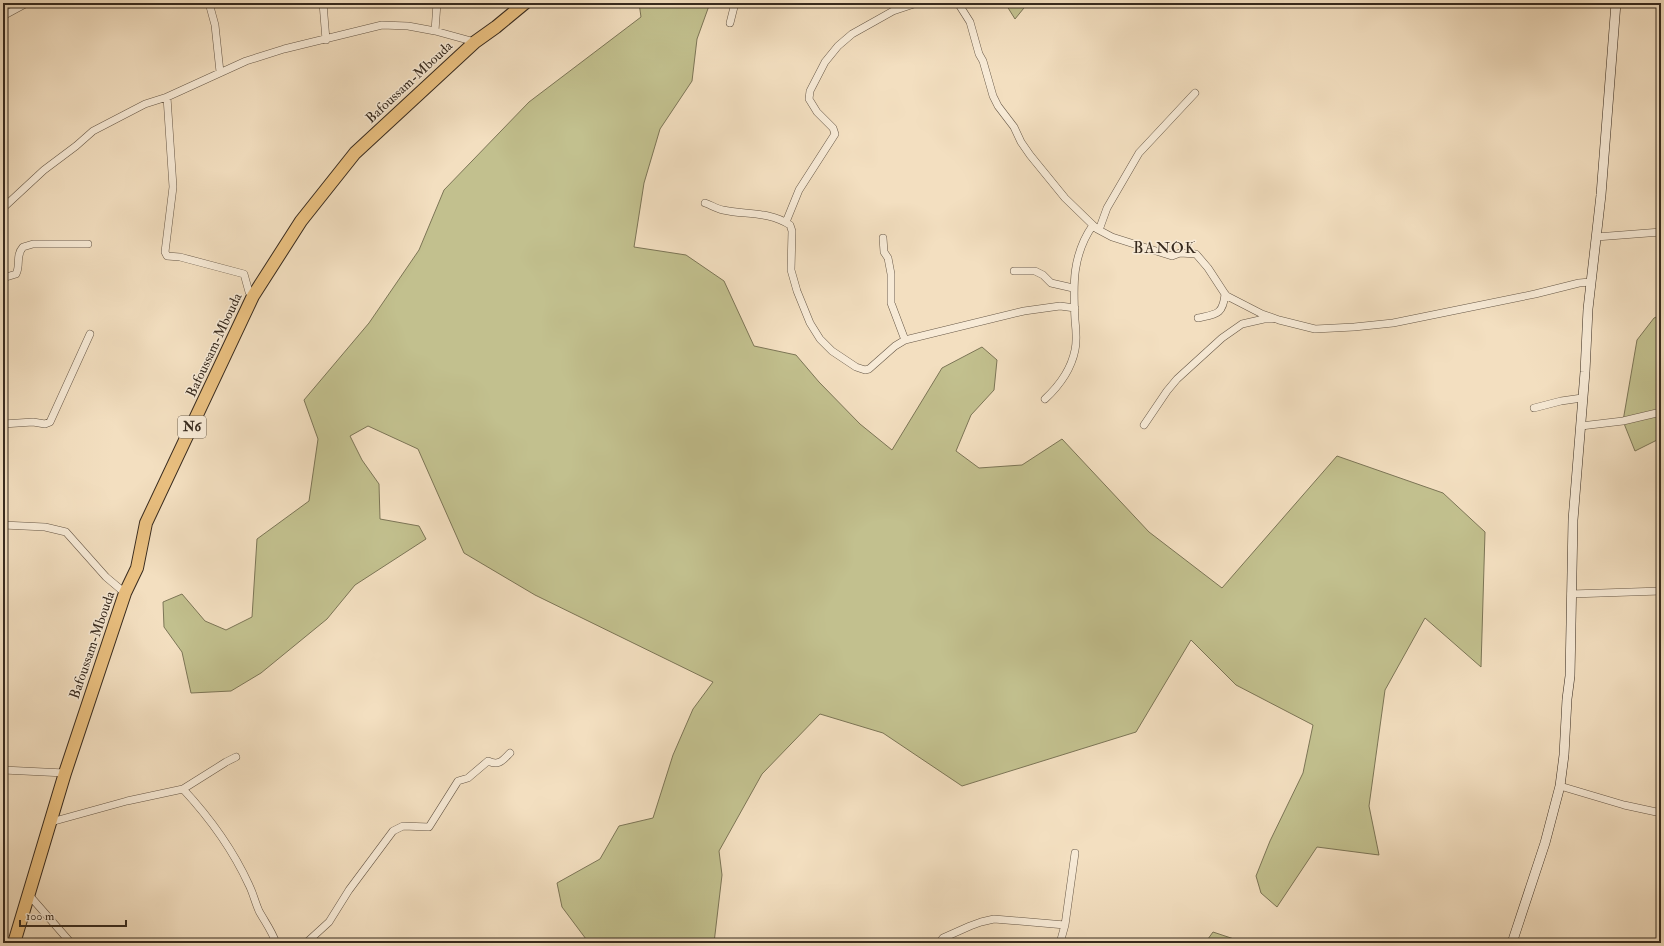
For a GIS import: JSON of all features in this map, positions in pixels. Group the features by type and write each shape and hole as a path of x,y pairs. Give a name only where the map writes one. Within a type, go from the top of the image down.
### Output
{"highway":[{"name":"Bafoussam-Mbouda","path":"14,943 65,773 125,593 137,568 146,523 253,296 301,221 355,152 475,42 525,3"}],"street":[{"path":"3,16 27,3"},
{"path":"209,3 215,25 220,72"},
{"path":"323,3 326,40"},
{"path":"435,31 438,3"},
{"path":"730,23 735,3"},
{"path":"786,222 799,190 835,134 833,128 817,112 809,99 810,91 820,71 838,46 852,34 893,11 917,3"},
{"path":"958,3 970,22 993,96 1014,128 1022,145 1059,192 1096,228 1122,241 1148,247 1172,256 1180,253 1196,254 1212,273 1224,294 1250,309 1276,319 1315,329 1370,326 1443,313 1535,294 1579,283 1590,282"},
{"path":"1512,943 1548,831 1560,786 1564,756 1567,699 1570,687 1573,520 1581,426 1590,282 1596,237 1616,3"},
{"path":"3,208 44,170 93,131 145,104 167,97 246,61 284,49 326,40 382,25 408,26 435,31 475,42"},
{"path":"1045,399 1057,388 1068,371 1075,350 1074,288 1076,267 1082,243 1096,228 1124,177 1140,153 1195,93"},
{"path":"167,97 173,187 165,252 167,256 180,257 244,274 249,292 253,296"},
{"path":"705,203 721,210 760,214 786,222 790,225 792,231 791,270 797,291 813,328 832,351 851,364 865,370 869,369 895,346 905,340 1031,310 1060,306 1075,308"},
{"path":"1596,237 1661,232"},
{"path":"883,238 884,252 888,258 890,274 891,303 905,340"},
{"path":"3,278 16,274 18,271 18,255 23,247 33,244 88,244"},
{"path":"1014,271 1035,271 1043,274 1051,283 1074,288"},
{"path":"1198,318 1216,314 1222,309 1224,294"},
{"path":"1144,425 1177,379 1222,338 1242,324 1264,319 1276,319"},
{"path":"3,424 33,422 45,424 50,422 90,334"},
{"path":"1534,408 1561,401 1582,398"},
{"path":"1581,426 1623,421 1661,412"},
{"path":"3,525 45,527 66,532 84,550 106,577 125,593"},
{"path":"1571,594 1661,591"},
{"path":"306,943 329,922 349,890 393,831 403,826 429,827 458,781 468,778 488,761 496,764 501,763 510,754"},
{"path":"51,822 127,801 183,789 236,757"},
{"path":"3,770 65,773"},
{"path":"1560,786 1624,805 1661,813"},
{"path":"183,789 211,821 234,859 249,885 259,911 273,933 276,943"},
{"path":"1060,943 1065,925 1075,853"},
{"path":"29,895 72,943"},
{"path":"939,943 944,938 970,926 994,919 1065,925"}],"shaded area":[{"path":"639,3 710,3 697,39 692,81 660,129 644,183 634,247 686,255 724,281 754,346 796,355 819,382 860,424 892,450 942,368 982,347 997,360 994,390 971,415 956,451 979,468 1022,465 1062,439 1149,532 1222,588 1337,456 1443,493 1485,532 1481,667 1425,618 1385,690 1369,806 1379,855 1317,847 1277,907 1261,893 1256,876 1270,841 1303,773 1313,725 1236,685 1191,640 1136,732 962,786 883,733 820,714 762,774 719,851 722,875 714,943 589,943 562,907 557,883 600,859 619,826 653,818 673,755 693,709 713,682 535,595 464,553 418,449 368,426 350,436 362,460 379,484 380,519 419,526 426,539 355,585 327,619 261,673 231,691 191,693 182,652 164,627 163,602 182,594 205,621 226,630 252,617 257,539 309,501 318,439 304,400 369,323 419,250 444,190 529,102 641,17"},
{"path":"1005,3 1028,3 1015,19"},
{"path":"1661,315 1661,438 1635,451 1623,421 1637,340 1654,318"},
{"path":"1213,932 1243,942 1244,943 1205,943"}],"district":[{"name":"BANOK","path":"1165,248"}]}
